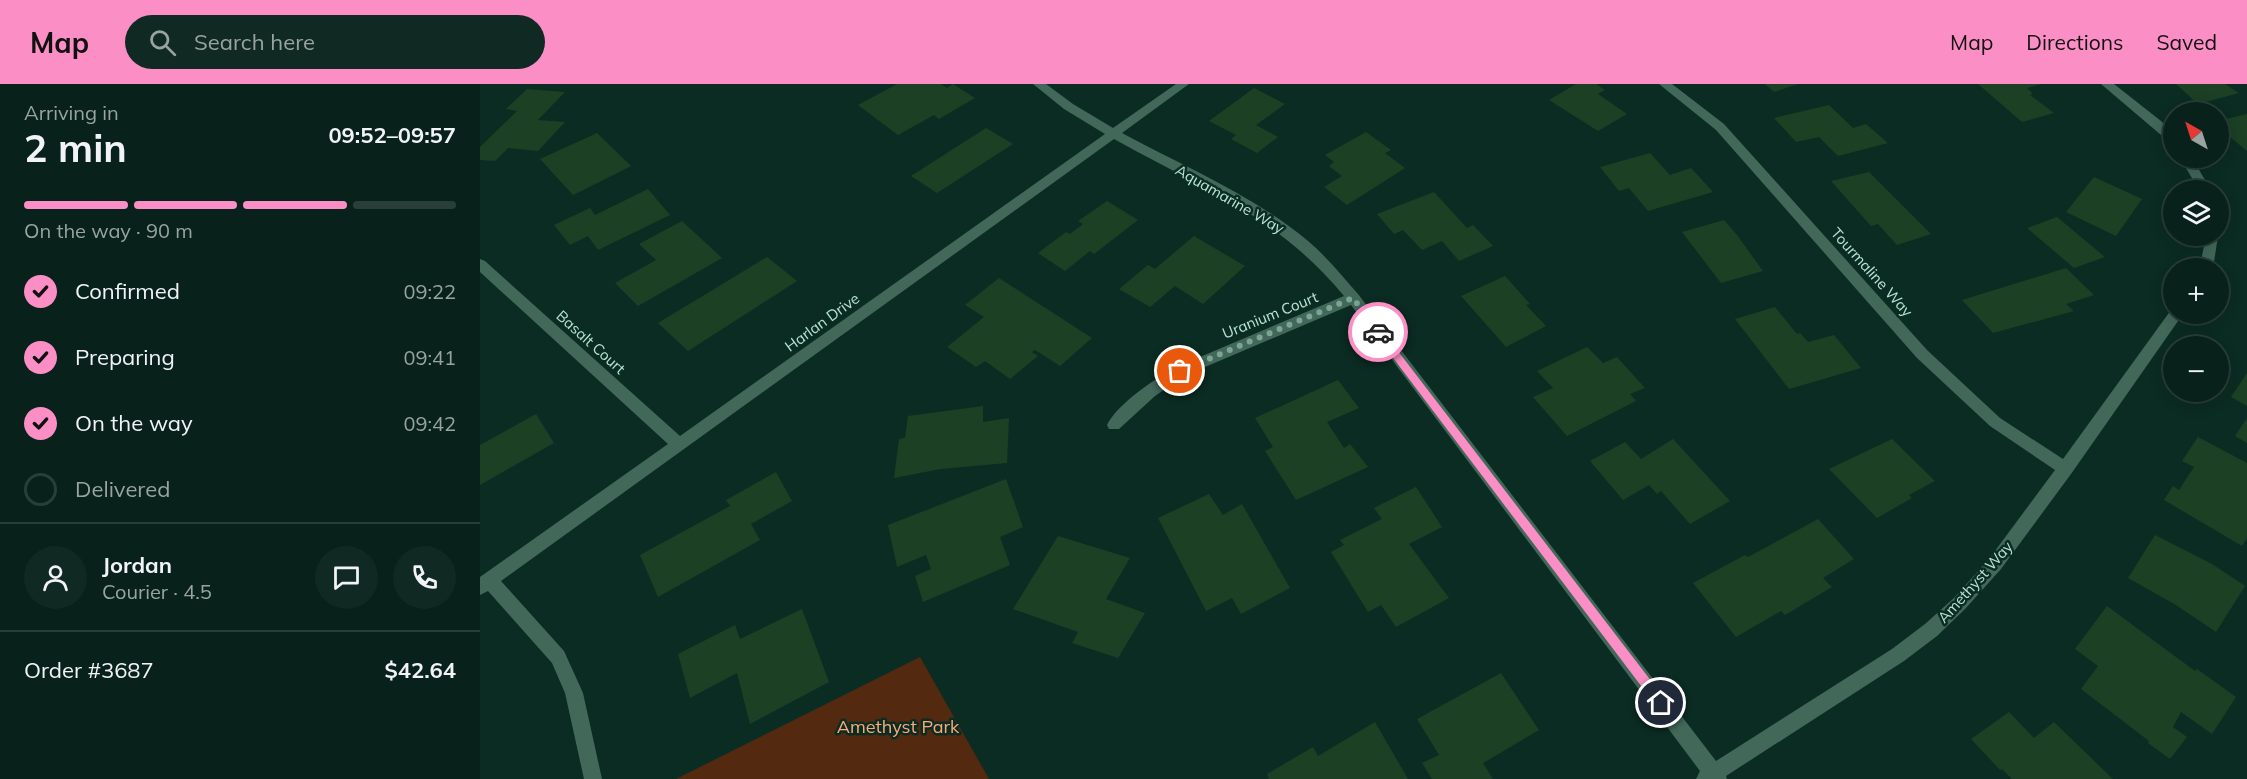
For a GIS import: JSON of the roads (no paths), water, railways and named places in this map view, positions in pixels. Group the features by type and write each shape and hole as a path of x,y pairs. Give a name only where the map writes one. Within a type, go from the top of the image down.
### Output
{"street":[{"name":"Aquamarine Way","path":"1039,84 1114,133 1222,192 1294,236 1321,262 1353,298 1712,777"},
{"name":"Harlan Drive","path":"484,584 1183,84"},
{"name":"Tourmaline Way","path":"1665,84 1720,127 1922,354 1995,422 2066,469"},
{"path":"2107,84 2163,130"},
{"name":"Basalt Court","path":"480,264 679,444"},
{"name":"Uranium Court","path":"1114,425 1147,392 1168,377 1353,298"},
{"name":"Amethyst Way","path":"1712,777 1898,655 1931,630 1960,603 1995,564 2169,324"},
{"path":"484,584 558,657 574,693 593,779"}],"park label":[{"name":"Amethyst Park","path":"898,726"}]}
